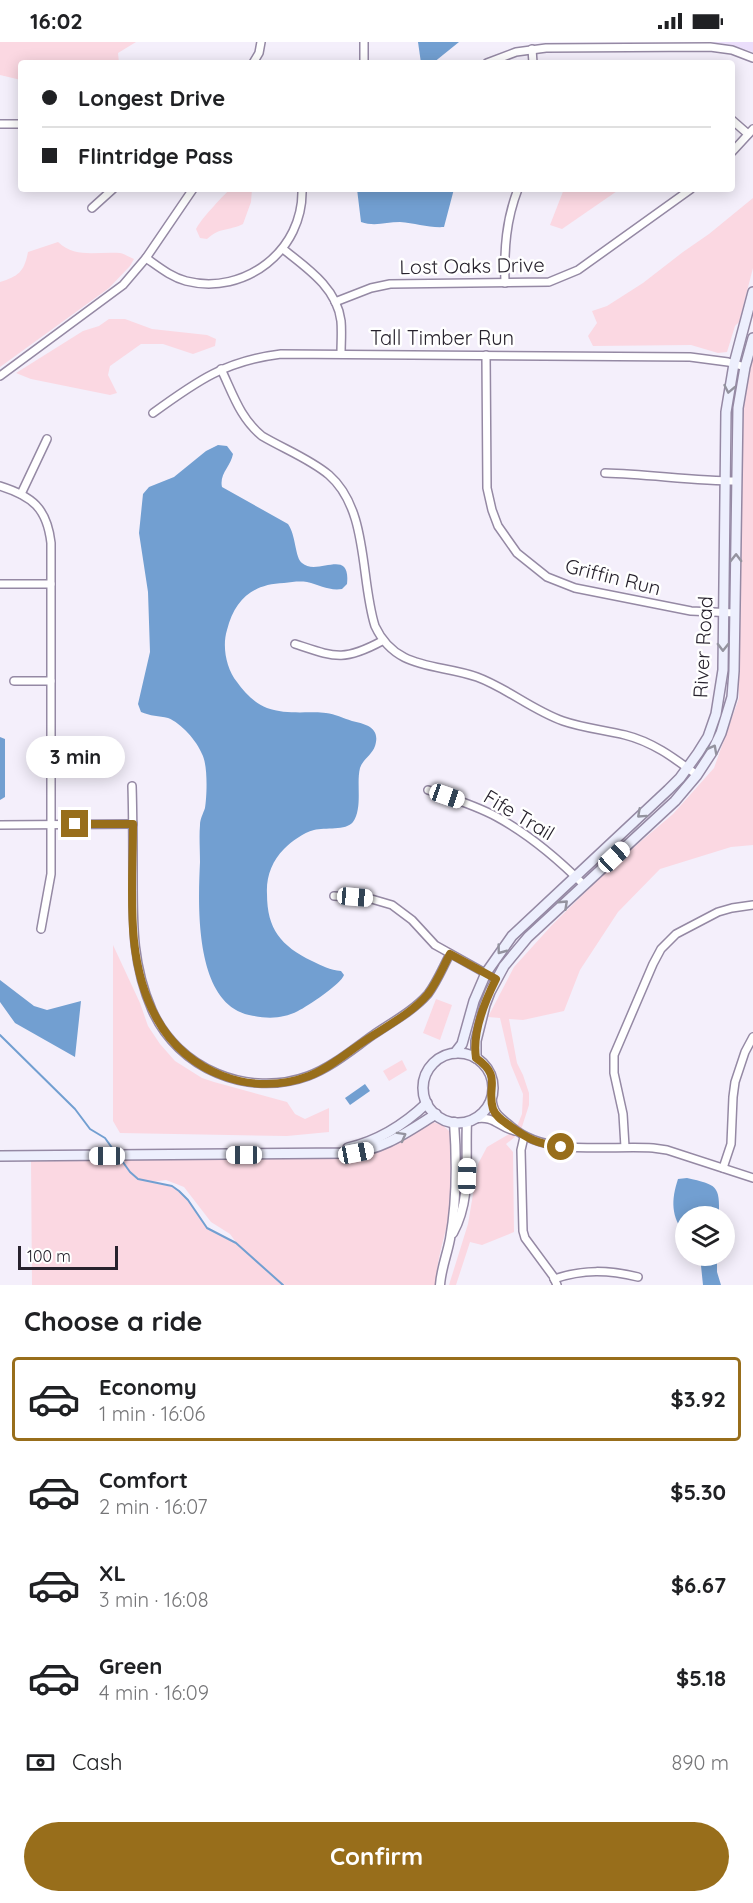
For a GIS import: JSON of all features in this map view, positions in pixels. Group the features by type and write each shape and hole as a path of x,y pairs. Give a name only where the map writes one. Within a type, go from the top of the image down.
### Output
{"main road":[{"name":"River Road","path":"455,1053 462,1044 474,1001 486,973 512,936 668,790 688,768 708,737 718,705 723,670 727,406 734,364 753,291"},
{"name":"River Road","path":"476,1058 475,1049 490,992 496,979 523,942 675,801 697,775 721,733 732,697 734,671 738,408 744,367 753,338"},
{"path":"455,1053 476,1058 486,1067 492,1078 492,1098 485,1110 470,1120 454,1122 436,1114 427,1103 424,1083 428,1071 437,1061 455,1053"},
{"path":"326,1154 375,1140 394,1129 427,1103"},
{"path":"0,1156 356,1153 403,1136 436,1114"}],"street":[{"path":"256,60 261,42"},
{"path":"364,42 364,60"},
{"path":"496,60 532,49 582,47 710,47 732,50 753,57"},
{"path":"532,49 533,60"},
{"path":"735,122 751,132 735,149"},
{"path":"0,124 18,124"},
{"path":"92,207 109,192"},
{"path":"0,376 115,292 131,277 191,192"},
{"path":"146,258 176,277 187,281 229,283 251,274 283,249 293,233 302,205 302,192"},
{"path":"505,283 506,232 517,192"},
{"name":"Lost Oaks Drive","path":"335,302 371,288 390,284 549,282 567,276 599,256 688,192"},
{"path":"283,249 313,272 326,286 335,302 341,320 341,354"},
{"name":"Tall Timber Run","path":"153,413 199,380 221,369 266,356 341,354 690,357 744,367"},
{"name":"Griffin Run","path":"486,355 488,488 495,518 506,539 517,553 547,577 575,588 691,612 735,613"},
{"path":"221,369 242,415 254,430 317,467 330,476 344,492 355,519 372,615 382,641 398,655 475,677 564,722 626,735 650,743 697,775"},
{"path":"21,494 47,439"},
{"path":"605,473 737,481"},
{"path":"0,486 21,494 38,507 47,522 51,543 51,880 41,929"},
{"path":"0,584 51,584"},
{"path":"294,644 325,654 340,656 354,655 382,641"},
{"path":"14,681 51,681"},
{"path":"132,786 133,941 143,985 152,1011 166,1034 189,1058 217,1074 245,1082 273,1083 298,1079 318,1071 418,1004 434,984 450,954"},
{"name":"Fife Trail","path":"428,790 495,816 527,835 551,853 584,885"},
{"path":"0,825 133,824"},
{"path":"334,896 368,898 392,905 412,920 431,941 496,979"},
{"path":"625,1147 623,1114 614,1073 614,1055 653,964 662,949 676,934 718,912 753,904"},
{"path":"723,1168 731,1144 735,1082 745,1052 753,1037"},
{"path":"492,1098 497,1116 524,1137 544,1144 561,1147 625,1147 667,1150 753,1178"},
{"path":"450,1238 461,1213 467,1183 470,1120 488,1118 506,1129 515,1131"},
{"path":"442,1285 457,1184 454,1122"},
{"path":"524,1137 521,1150 523,1231 530,1246 555,1282 589,1271 611,1271 638,1277"}],"shaded area":[{"path":"0,42 136,42 118,53 119,60 18,60 18,79 0,75"},
{"path":"709,42 753,42 753,52 733,45"},
{"path":"227,192 252,192 251,202 243,224 220,231 207,239 200,238 196,229"},
{"path":"563,192 616,192 562,229 550,225"},
{"path":"753,198 753,268 739,322 735,326 727,352 718,353 691,345 593,346 588,336 597,323 592,311 607,306 643,283"},
{"path":"58,242 72,251 120,253 134,259 109,288 0,367 0,282 20,272 28,252"},
{"path":"109,319 125,319 152,329 207,335 216,339 215,346 193,354 163,344 141,344 110,366 108,375 117,393 110,395 31,379 16,373 83,331 99,326"},
{"path":"753,354 753,845 731,847 660,869 618,912 580,970 564,1011 523,1020 509,1019 517,1063 529,1093 529,1105 520,1133 506,1144 513,1152 514,1232 482,1245 470,1242 456,1285 449,1285 468,1224 478,1164 487,1147 511,1133 522,1114 523,1094 511,1065 500,1018 488,1017 514,967 552,925 613,865 673,814 714,768 739,698 735,613 738,438"},
{"path":"113,945 148,1026 175,1061 202,1078 287,1102 295,1114 305,1119 329,1108 329,1132 287,1136 120,1133 113,1121"},
{"path":"436,999 452,1005 440,1040 423,1033"},
{"path":"402,1060 407,1070 389,1081 383,1071"},
{"path":"433,1122 444,1126 451,1133 453,1190 438,1263 436,1285 32,1285 31,1161 335,1157","holes":["166,1180 184,1187 211,1222 230,1234 238,1245 207,1228 188,1200 176,1188 152,1182"]}],"water":[{"path":"418,42 459,42 437,60 421,60"},
{"path":"357,192 453,192 444,227 400,222 376,224 361,222"},
{"path":"218,445 227,446 233,454 222,478 222,487 288,524 302,563 316,567 338,564 344,567 347,573 347,584 342,589 295,582 263,586 247,595 230,619 226,636 226,657 233,676 246,694 263,706 281,711 336,715 371,728 376,734 374,749 360,768 359,803 353,822 346,827 314,830 302,835 284,849 271,870 267,888 268,906 273,927 278,935 301,955 333,970 341,971 344,975 331,989 303,1008 292,1014 274,1018 249,1015 231,1007 218,992 209,973 203,950 199,902 200,823 205,808 207,788 204,759 200,749 183,728 168,718 141,712 138,704 150,652 148,592 139,533 143,494 149,487 174,477 206,451"},
{"path":"0,737 5,739 5,797 0,800"},
{"path":"0,980 34,1006 47,1010 81,1001 75,1057 15,1023 0,1002"},
{"path":"365,1084 370,1091 350,1105 345,1098"},
{"path":"687,1178 711,1185 717,1192 719,1206 675,1206 675,1215 673,1201 678,1179"},
{"path":"701,1266 717,1266 721,1285 703,1285"}],"waterway":[{"path":"0,1035 75,1109 90,1129 105,1138 115,1152"},
{"path":"120,1158 138,1179 172,1186 179,1191 207,1228 236,1243 283,1285"}],"route":[{"path":"75,824 133,824 133,941 138,969 156,1019 179,1049 202,1067 245,1082 288,1082 309,1076 330,1065 418,1004 434,984 450,954 496,979 485,1005 475,1049 476,1058 486,1067 492,1078 493,1108 497,1116 524,1137 561,1147"}]}
